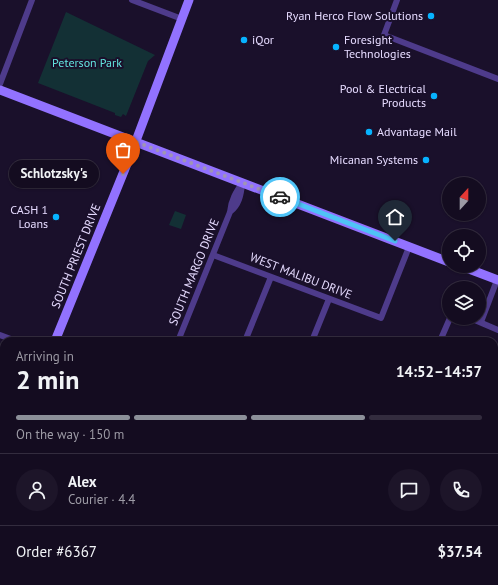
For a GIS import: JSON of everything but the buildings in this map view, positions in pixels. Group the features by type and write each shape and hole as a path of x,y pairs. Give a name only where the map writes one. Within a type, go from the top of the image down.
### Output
{"main road":[{"name":"SOUTH PRIEST DRIVE","path":"57,337 136,142 189,0"},
{"path":"0,90 442,259"},
{"path":"479,273 497,280"}],"street":[{"path":"0,84 32,0"},
{"path":"132,0 182,19"},
{"path":"397,0 384,35 498,79"},
{"name":"SOUTH MARGO DRIVE","path":"180,337 230,212 230,204 235,192 243,182"},
{"name":"WEST MALIBU DRIVE","path":"213,255 380,318 409,246"},
{"path":"247,337 271,276"},
{"path":"486,309 497,280"},
{"path":"314,337 329,299"},
{"path":"486,324 498,330"},
{"path":"442,337 447,325"}],"green space":[{"name":"Peterson Park","path":"66,12 155,55 148,61 126,116 123,114 121,117 115,115 115,113 38,83"},
{"path":"175,211 186,215 181,229 169,225"}],"way so far":[{"path":"123,174 136,142 280,197"}],"place":[{"name":"Ryan Herco Flow Solutions","path":"431,16"},
{"name":"iQor","path":"244,40"},
{"name":"Foresight Technologies","path":"336,47"},
{"name":"Pool & Electrical Products","path":"434,96"},
{"name":"Advantage Mail","path":"369,132"},
{"name":"Micanan Systems","path":"426,160"},
{"name":"Schlotzsky's","path":"123,174"},
{"name":"CASH 1 Loans","path":"56,217"}],"route":[{"path":"280,197 395,241"}]}
